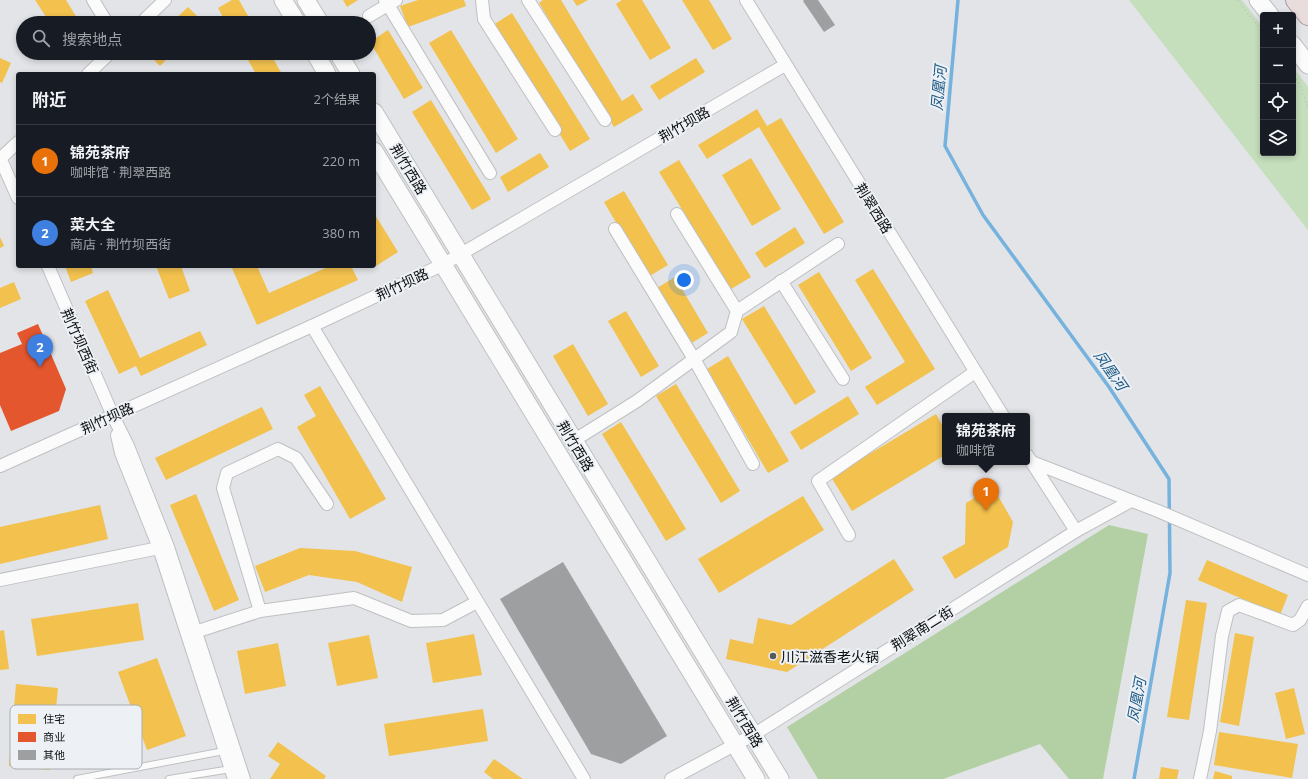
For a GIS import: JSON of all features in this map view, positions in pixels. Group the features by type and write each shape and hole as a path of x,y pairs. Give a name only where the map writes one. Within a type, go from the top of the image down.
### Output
{"highway":[{"path":"1296,0 1308,15"}],"main road":[{"path":"283,0 292,16"},
{"path":"306,0 316,16"},
{"path":"1258,0 1268,12"},
{"path":"1295,48 1308,65"},
{"path":"319,60 326,72"},
{"path":"342,60 350,72"},
{"name":"荆竹西路","path":"376,115 780,779"},
{"name":"荆竹西路","path":"376,154 756,779"}],"street":[{"path":"93,0 103,16"},
{"path":"148,16 165,0"},
{"path":"482,0 484,20 555,130"},
{"path":"528,0 605,120"},
{"name":"荆翠西路","path":"746,0 1001,413"},
{"path":"369,16 390,2 490,173"},
{"path":"90,72 103,60"},
{"name":"荆竹坝路","path":"0,466 312,326 442,265 785,65"},
{"path":"16,144 0,159 16,194"},
{"path":"677,214 737,311"},
{"path":"615,229 694,359 753,464"},
{"path":"573,441 637,401 731,332 737,311 838,244"},
{"name":"荆竹坝西街","path":"49,268 113,416"},
{"path":"782,281 843,379"},
{"path":"312,326 584,779"},
{"path":"849,535 818,481 975,372"},
{"path":"113,416 121,452 192,633 244,779"},
{"path":"113,416 128,446 168,546 224,751 232,774"},
{"path":"260,611 223,488 226,473 278,449 296,458 327,504"},
{"path":"1030,458 1308,575"},
{"path":"1030,460 1076,532"},
{"name":"荆翠南二街","path":"671,779 753,735 1076,532 1131,501"},
{"path":"0,580 159,548"},
{"path":"192,633 260,611 354,598 411,621 443,620 477,602"},
{"path":"1200,779 1210,731 1222,636 1228,611 1239,605 1293,625 1300,620 1308,606"}],"lane":[{"path":"142,767 224,751"},
{"path":"77,779 130,769"},
{"path":"169,779 232,774"}],"path":[{"path":"1238,0 1260,29"},
{"path":"1296,78 1308,108"}],"green space":[{"path":"1129,0 1242,0 1260,23 1260,156 1296,156 1296,71 1308,87 1308,230"},
{"path":"1109,525 1148,534 1103,779 1069,779 1040,744 943,779 818,779 787,727"}],"building: 住宅":[{"path":"35,0 66,0 76,16 45,16"},
{"path":"232,0 239,0 248,16 222,16 218,8"},
{"path":"343,0 358,0 347,7"},
{"path":"418,0 464,0 466,6 408,27 400,6"},
{"path":"543,0 561,0 622,101 633,94 643,110 614,127 539,3"},
{"path":"573,0 588,0 577,6"},
{"path":"622,0 642,0 671,48 650,60 616,4"},
{"path":"682,0 709,0 732,39 713,50"},
{"path":"188,7 197,16 178,16"},
{"path":"512,13 590,139 570,151 493,25"},
{"path":"388,30 423,88 404,99 376,52 376,38"},
{"path":"451,30 518,139 496,153 429,43"},
{"path":"0,58 11,63 2,83 0,82"},
{"path":"696,58 705,72 659,100 650,86"},
{"path":"154,60 166,60 160,66"},
{"path":"248,60 274,60 281,72 255,72"},
{"path":"431,100 491,199 472,210 412,112"},
{"path":"757,109 767,126 781,118 844,222 824,234 759,127 707,159 698,145"},
{"path":"540,153 549,167 508,192 500,177"},
{"path":"751,158 781,209 752,226 722,175"},
{"path":"679,160 751,277 731,289 659,172"},
{"path":"624,191 668,265 648,277 604,202"},
{"path":"376,216 398,252 376,266"},
{"path":"795,227 805,243 765,268 755,253"},
{"path":"0,237 4,246 0,248"},
{"path":"66,268 92,268 93,273 71,282"},
{"path":"157,268 182,268 190,291 169,299"},
{"path":"232,268 258,268 269,293 325,268 352,268 358,280 257,325"},
{"path":"873,269 935,369 877,405 865,387 905,362 855,280"},
{"path":"819,272 872,358 851,371 798,285"},
{"path":"675,277 708,333 690,344 657,288"},
{"path":"14,282 21,299 0,308 0,288"},
{"path":"108,290 140,358 200,331 207,345 141,376 136,366 119,374 85,301"},
{"path":"764,306 816,392 795,405 742,319"},
{"path":"626,311 659,366 641,377 608,321"},
{"path":"573,344 608,404 588,416 553,356"},
{"path":"728,356 789,461 768,473 707,369"},
{"path":"676,384 740,491 721,503 656,396"},
{"path":"320,386 386,499 350,519 297,427 316,416 304,395"},
{"path":"848,396 859,414 801,450 790,432"},
{"path":"262,407 273,429 166,480 155,458"},
{"path":"936,414 942,425 942,457 852,511 831,477"},
{"path":"621,422 686,529 666,541 602,434"},
{"path":"993,487 1013,522 1008,547 955,579 942,557 965,544 966,503"},
{"path":"196,494 239,600 214,611 170,505"},
{"path":"803,496 824,530 719,593 698,559"},
{"path":"100,505 108,539 0,564 0,527"},
{"path":"300,548 355,551 412,567 402,602 357,582 309,575 265,592 255,566"},
{"path":"894,559 914,590 787,672 726,659 730,639 753,644 758,618 791,625"},
{"path":"1207,560 1288,595 1280,615 1198,580"},
{"path":"1186,600 1207,603 1189,720 1167,717"},
{"path":"138,603 144,640 37,656 31,619"},
{"path":"4,630 9,669 0,670 0,631"},
{"path":"1235,633 1254,637 1239,726 1220,722"},
{"path":"474,634 482,675 433,683 426,643"},
{"path":"369,635 378,678 337,686 328,643"},
{"path":"278,643 286,686 245,694 237,651"},
{"path":"157,658 186,736 147,750 142,737 142,705 130,705 118,672"},
{"path":"16,684 58,688 56,705 14,705"},
{"path":"1294,688 1305,734 1286,739 1275,693"},
{"path":"483,709 488,741 389,756 384,724"},
{"path":"1219,732 1298,744 1292,778 1214,765"},
{"path":"278,742 326,776 324,779 270,779 280,764 268,756"},
{"path":"494,759 523,779 493,779 484,772"},
{"path":"1161,767 1179,770 1177,779 1159,779"},
{"path":"1215,771 1232,776 1232,779 1213,779"}],"building: 商业":[{"path":"38,324 66,389 59,411 11,431 0,405 0,353 22,344 17,333"}],"building: 其他":[{"path":"818,0 835,25 824,32 803,1"},
{"path":"563,562 667,736 621,764 591,754 500,599"}],"waterway":[{"name":"凤凰河","path":"958,0 945,146 983,215 1109,387 1169,479 1170,573 1134,779"}],"place":[{"name":"菜大全","path":"40,367"},
{"name":"锦苑茶府","path":"986,511"},
{"name":"川江滋香老火锅","path":"773,656"}]}
